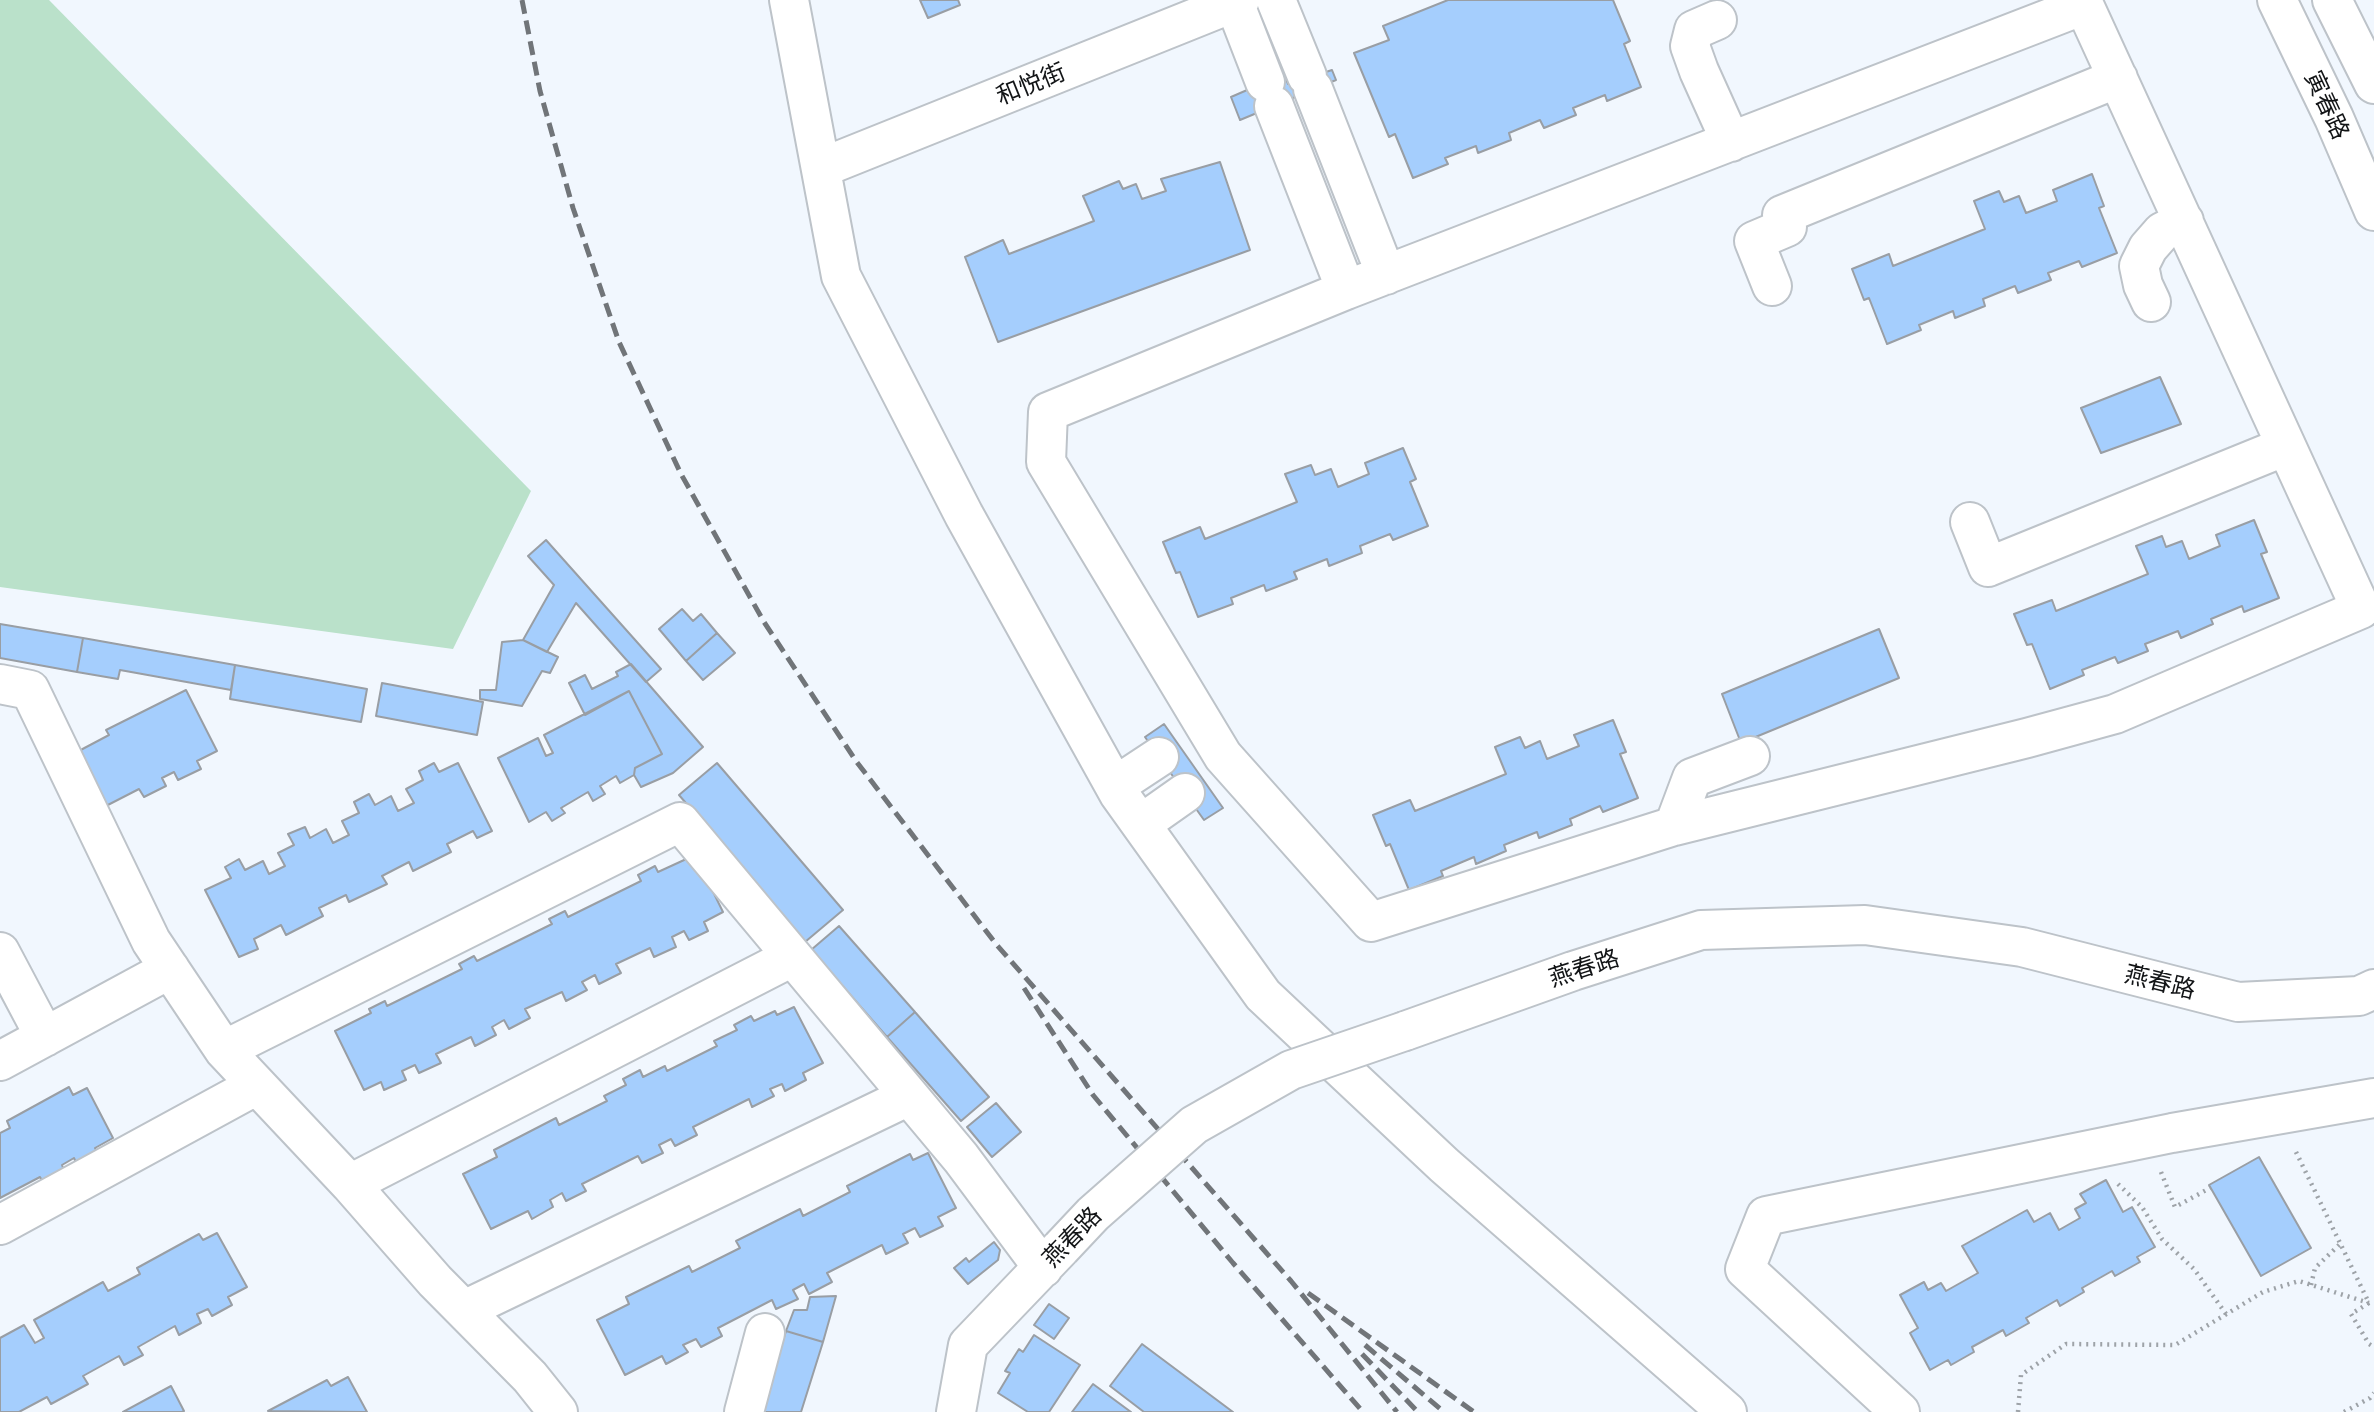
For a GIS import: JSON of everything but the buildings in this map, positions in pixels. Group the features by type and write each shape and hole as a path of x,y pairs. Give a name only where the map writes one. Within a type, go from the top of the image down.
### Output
{"street":[{"path":"789,0 841,276 964,515 1115,786 1140,824 1262,995 1444,1165 1727,1412"},
{"path":"1276,0 1386,275"},
{"name":"寅春路","path":"2277,0 2334,118 2374,211"},
{"name":"寅春路","path":"2332,0 2374,84"},
{"path":"1237,1 1346,290"},
{"name":"和悦街","path":"821,168 1237,1"},
{"path":"2084,5 2118,78 2361,609 2115,714 1674,825 1371,922 1206,779 1181,743 1046,461 1048,412 1346,290 2084,5"},
{"path":"1717,19 1694,30 1690,46 1731,142"},
{"path":"1772,286 1754,241 1787,227 1782,215 2118,78"},
{"path":"2151,302 2143,285 2139,266 2148,248 2162,232 2184,221"},
{"path":"1970,522 1988,567 2286,446"},
{"path":"0,684 30,690 151,941 224,1050 350,1184 435,1281 530,1377 558,1412"},
{"path":"1115,786 1181,743"},
{"path":"1674,825 1692,778 1750,756"},
{"path":"1140,824 1206,779"},
{"path":"224,1050 680,822 961,1158 1052,1258"},
{"name":"燕春路","path":"956,1412 968,1345 1093,1214 1194,1125 1291,1070 1573,971 1701,930 1865,925 2022,947 2238,1002 2359,996 2374,989"},
{"path":"0,951 46,1037"},
{"path":"350,1184 792,957"},
{"path":"0,1061 170,970"},
{"path":"0,1225 257,1085"},
{"path":"464,1310 909,1096"},
{"path":"1900,1412 1745,1269 1766,1216 2106,1146 2374,1098"},
{"path":"744,1412 765,1334"}],"path":[{"path":"2278,1115 2371,1302"},
{"path":"2155,1137 2161,1171 2175,1207 2210,1188"},
{"path":"2106,1146 2110,1176 2142,1207 2162,1239 2194,1269 2226,1314"},
{"path":"2311,1285 2315,1268 2340,1244"},
{"path":"2018,1412 2021,1375 2066,1344 2175,1345 2263,1292 2299,1281 2371,1302"},
{"path":"2371,1302 2351,1314 2369,1344 2374,1347"},
{"path":"2344,1412 2374,1393"}],"green space":[{"path":"0,0 49,0 531,491 453,649 0,587"}],"railway":[{"path":"522,0 540,91 573,208 619,342 681,474 764,622 856,761 996,944 1291,1281 1397,1412"},
{"path":"1024,988 1093,1095 1233,1263 1363,1412"},
{"path":"1308,1293 1474,1412"},
{"path":"1365,1345 1444,1412"},
{"path":"1362,1354 1418,1412"}]}
